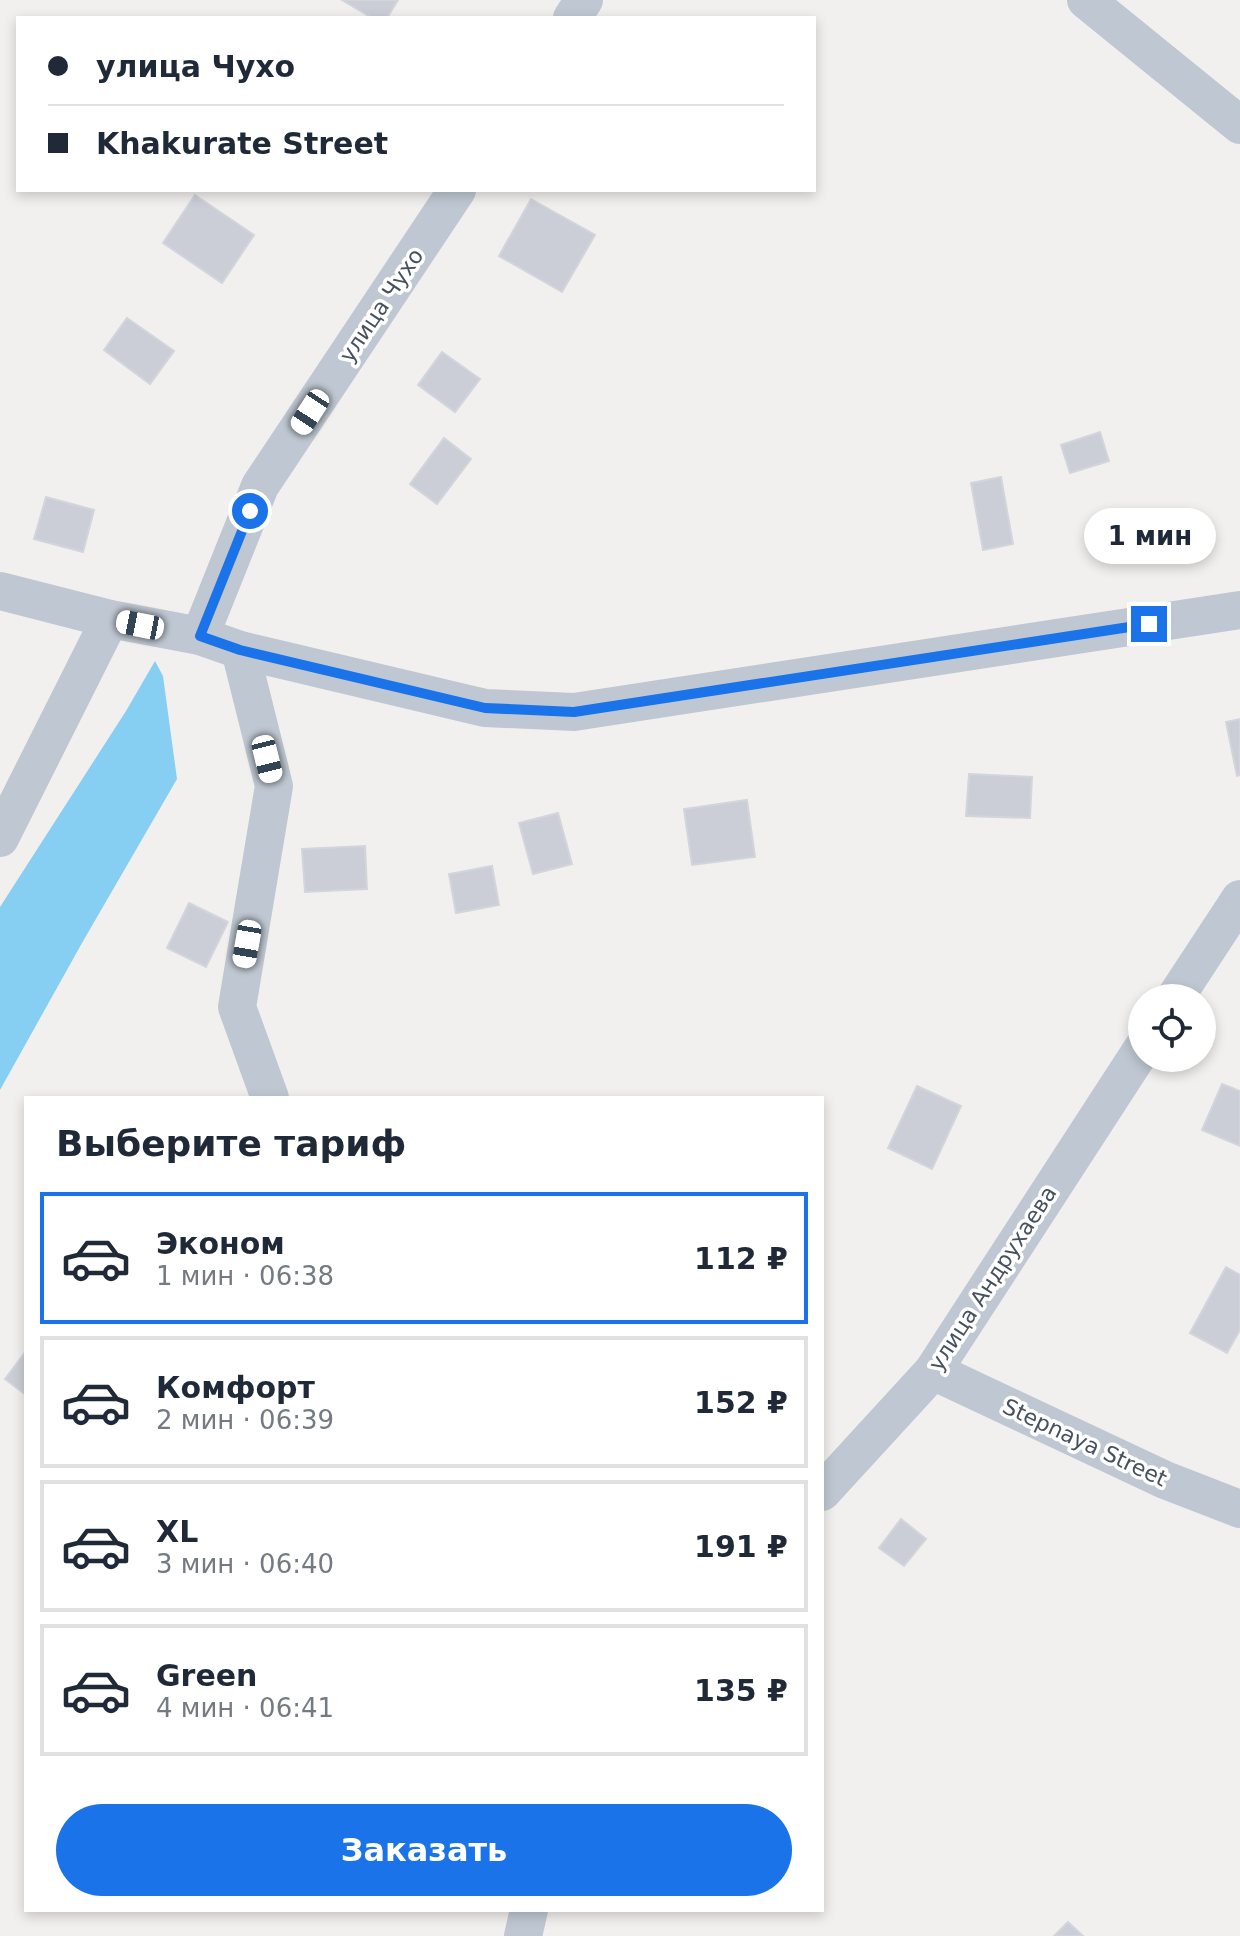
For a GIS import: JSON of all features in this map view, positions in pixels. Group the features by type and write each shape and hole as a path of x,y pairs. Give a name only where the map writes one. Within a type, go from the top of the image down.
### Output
{"street":[{"path":"1086,0 1240,125"},
{"name":"улица Чухо","path":"200,636 260,486 456,192"},
{"path":"0,591 110,619 200,636 240,650 485,708 574,712 1240,610"},
{"path":"0,838 110,619"},
{"path":"240,650 274,786 237,1007 269,1096"},
{"path":"1184,984 1240,899"},
{"name":"улица Андрухаева","path":"824,1490 933,1371 1128,1071"},
{"name":"Stepnaya Street","path":"933,1371 1165,1480 1240,1509"},
{"path":"523,1936 529,1912"}],"water":[{"path":"155,661 163,676 177,779 0,1090 0,907"}],"building":[{"path":"342,0 398,0 388,16 369,16"},
{"path":"195,195 254,235 222,283 163,243"},
{"path":"531,199 595,235 562,292 499,256"},
{"path":"127,318 174,351 150,384 104,350"},
{"path":"442,352 480,379 455,412 418,385"},
{"path":"1100,432 1109,461 1070,473 1061,445"},
{"path":"444,438 471,459 437,504 410,484"},
{"path":"1001,477 1013,544 983,550 971,483"},
{"path":"46,497 94,510 83,552 34,539"},
{"path":"1240,719 1240,775 1237,776 1226,722"},
{"path":"969,774 1032,777 1030,818 966,816"},
{"path":"747,800 755,857 692,865 684,809"},
{"path":"558,813 572,864 533,874 519,823"},
{"path":"365,846 367,889 305,892 302,849"},
{"path":"492,866 499,905 456,913 449,874"},
{"path":"189,903 228,922 206,967 167,948"},
{"path":"1222,1084 1240,1091 1240,1146 1202,1130"},
{"path":"917,1086 961,1106 932,1169 888,1148"},
{"path":"1226,1267 1240,1275 1240,1330 1227,1353 1190,1333"},
{"path":"24,1354 24,1393 5,1379"},
{"path":"901,1519 926,1539 904,1566 879,1548"},
{"path":"1068,1922 1083,1936 1054,1936"}],"route":[{"path":"250,511 200,636 240,650 485,708 574,712 1149,624"}]}
